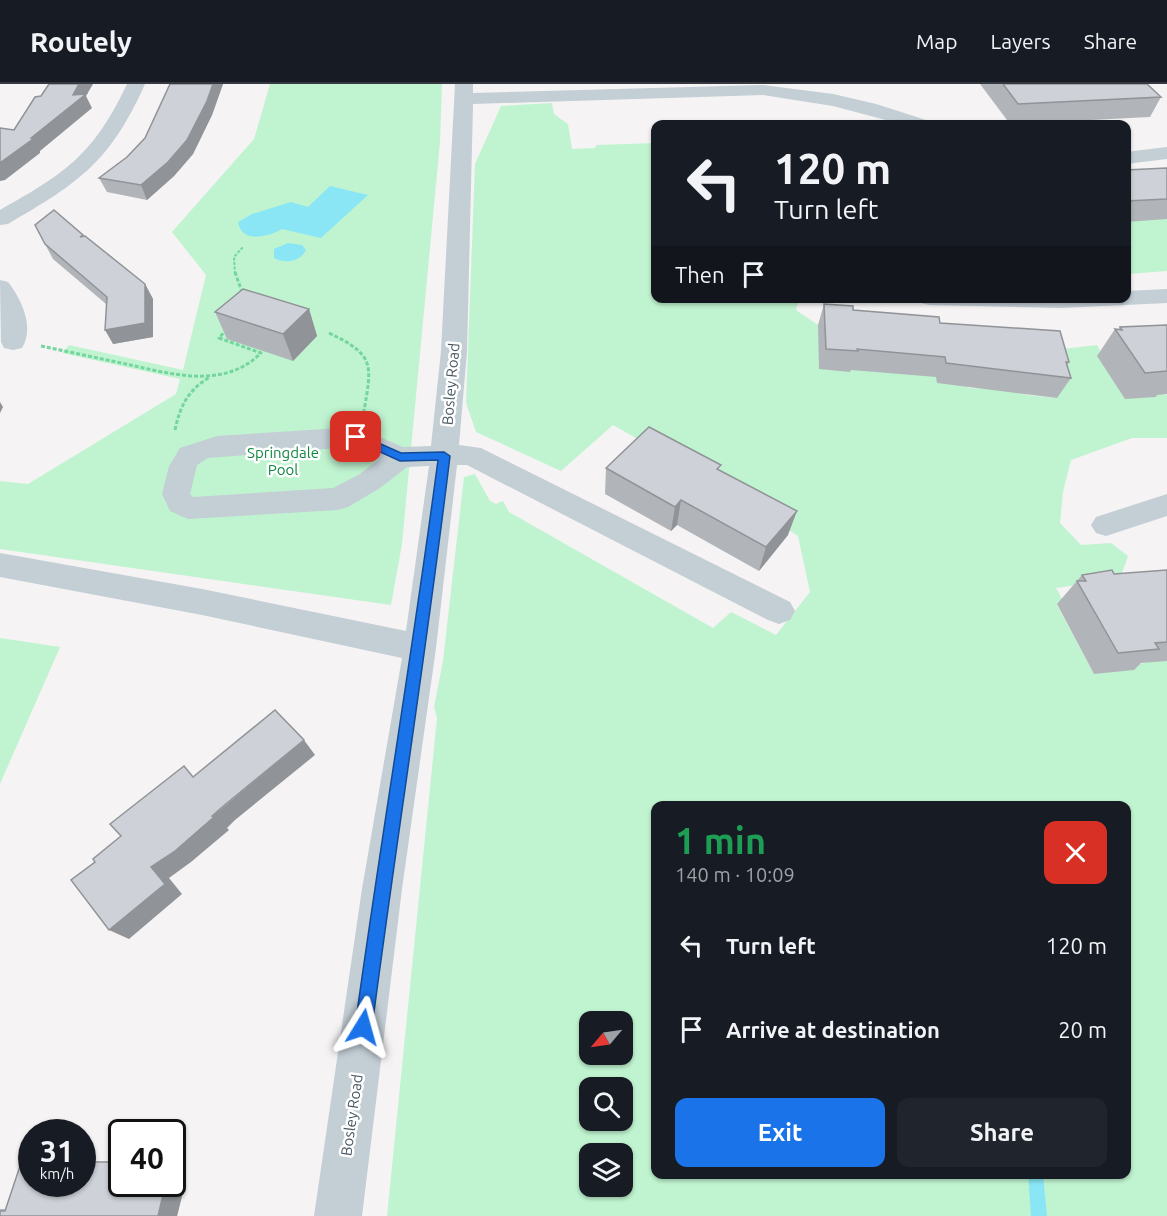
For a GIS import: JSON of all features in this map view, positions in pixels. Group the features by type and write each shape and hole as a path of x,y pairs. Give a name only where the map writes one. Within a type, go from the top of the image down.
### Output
{"street":[{"path":"0,219 69,176 96,153 115,127 136,84"},
{"path":"463,91 720,87 763,90 833,100 906,120"},
{"name":"Bosley Road","path":"338,1216 382,889 420,648 444,456 454,351 463,91"},
{"path":"1131,157 1167,153"},
{"path":"0,286 13,310 15,327 13,342"},
{"path":"1131,298 1167,296"},
{"path":"400,457 370,481 338,499 188,508 180,502 176,494 184,459 196,449 327,438 359,438 400,457 471,455 779,611"},
{"path":"1106,525 1167,505"},
{"path":"0,566 202,602 420,648"}],"path":[{"path":"242,303 243,296 232,266 234,255 243,247"},
{"path":"196,449 174,432 180,406 199,383 213,376 239,369 251,363 261,353 219,338 226,330"},
{"path":"329,333 355,344 366,354 369,369 359,438"},
{"path":"13,342 59,348 186,377 213,376"}],"green space":[{"name":"Springdale Pool","path":"270,84 442,84 440,142 402,544 391,605 0,549 0,481 28,484 176,394 180,379 62,353 69,345 183,370 206,275 172,232 254,139"},
{"path":"552,103 554,114 568,124 572,149 595,148 596,145 651,143 651,303 798,303 796,310 818,325 850,367 935,375 970,388 1024,390 1026,395 1057,398 1045,351 1097,345 1103,356 1155,397 1160,393 1167,395 1167,438 1132,438 1071,460 1063,492 1060,523 1081,545 1111,543 1128,556 1114,596 1077,585 1056,588 1065,604 1057,605 1094,674 1167,658 1167,1216 387,1216 437,718 434,707 443,661 464,477 475,474 490,501 496,504 503,501 509,512 713,628 731,612 776,635 810,592 798,536 725,489 613,425 561,471 476,432 466,403 475,164 501,106"},
{"path":"1167,219 1167,271 1131,274 1131,222"},
{"path":"0,638 60,647 0,784"}],"water":[{"path":"330,186 368,195 321,238 282,229 256,237 245,234 240,229 238,222 252,214 291,202 308,207"},
{"path":"288,243 302,245 306,250 292,261 274,258 274,249"}],"building":[{"path":"49,84 79,84 73,95 86,94 31,138 33,139 0,163 0,128 14,130 35,97 41,96"},
{"path":"170,84 213,84 187,140 168,162 141,185 99,178 127,157 145,138"},
{"path":"1003,84 1147,84 1161,97 1018,104"},
{"path":"1167,168 1167,199 1131,201 1131,170"},
{"path":"54,210 83,235 80,237 85,236 145,284 145,323 105,330 107,297 45,244 35,225"},
{"path":"243,289 309,309 283,334 215,312"},
{"path":"824,304 853,306 853,310 939,317 940,323 1060,331 1071,378 946,363 945,357 857,349 858,351 826,349"},
{"path":"1167,325 1167,371 1145,373 1115,329"},
{"path":"649,427 721,465 717,469 797,511 766,547 681,500 675,507 606,468"},
{"path":"1112,570 1114,574 1167,570 1167,642 1155,643 1159,649 1118,653 1077,581 1086,581 1082,575"},
{"path":"275,710 304,740 221,808 175,851 151,867 165,884 109,930 71,880 95,862 93,859 121,836 110,824 184,766 193,777"},
{"path":"96,1162 108,1162 108,1197 163,1197 158,1216 0,1216 0,1211 5,1211 18,1172 18,1197 96,1197"}],"waterway":[{"path":"1035,1179 1039,1216"}],"route":[{"path":"356,437 400,457 444,456 420,648 363,1027"}]}
